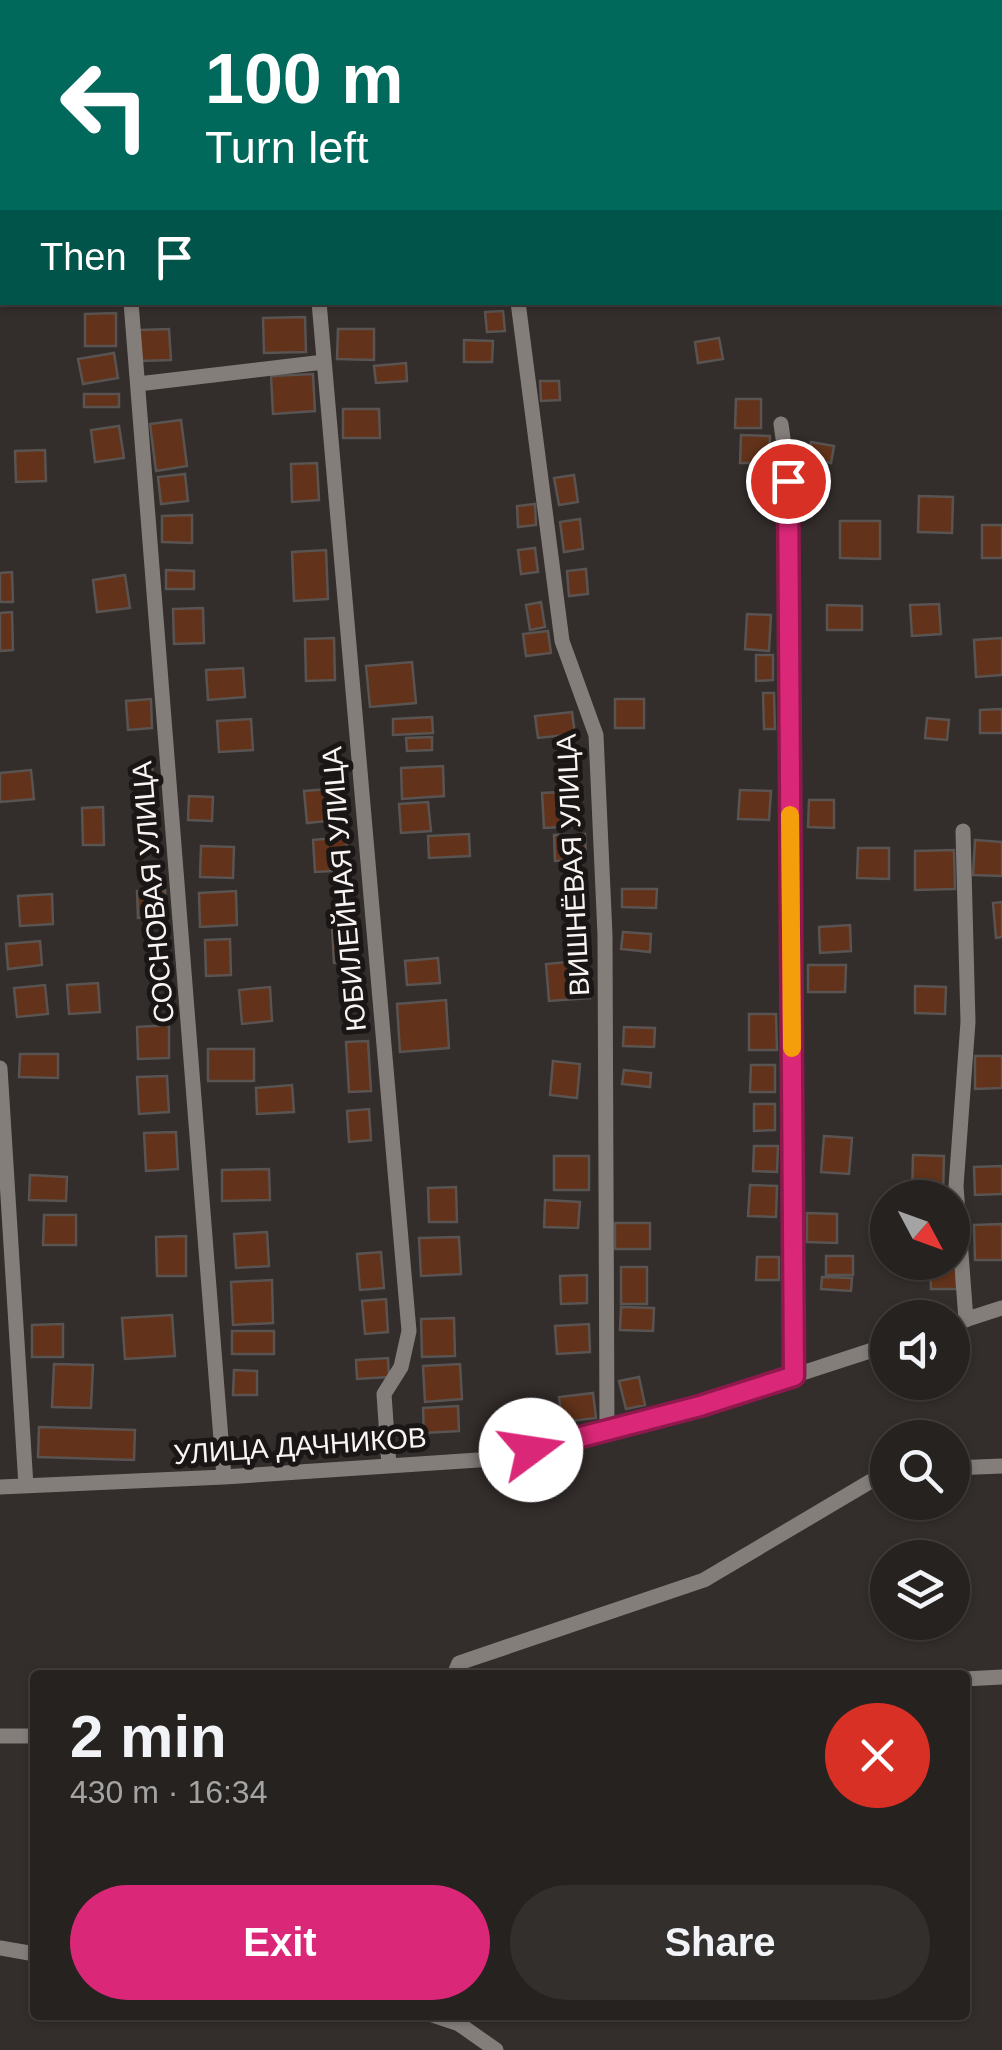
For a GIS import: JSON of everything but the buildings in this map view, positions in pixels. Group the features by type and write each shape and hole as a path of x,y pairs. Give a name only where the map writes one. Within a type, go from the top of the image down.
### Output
{"street":[{"name":"СОСНОВАЯ УЛИЦА","path":"131,305 224,1477"},
{"name":"ЮБИЛЕЙНАЯ УЛИЦА","path":"319,305 409,1331 400,1367 384,1394 388,1466"},
{"name":"ВИШНЁВАЯ УЛИЦА","path":"518,305 562,641 596,735 605,935 606,1432"},
{"path":"138,384 324,362"},
{"path":"781,424 788,481 794,1376"},
{"path":"959,1300 956,1186 968,1022 962,831"},
{"path":"0,1068 26,1486"},
{"path":"970,1318 1002,1308"},
{"name":"УЛИЦА ДАЧНИКОВ","path":"0,1488 493,1459 606,1432 870,1352"},
{"path":"970,1467 1002,1466"},
{"path":"456,1670 459,1663 704,1580 870,1483"},
{"path":"970,1680 1002,1677"},
{"path":"0,1736 30,1736"},
{"path":"0,1948 30,1953"},
{"path":"461,2020 489,2048"}],"slow traffic":[{"path":"790,815 792,1048"}],"route":[{"path":"531,1450 700,1406 794,1376 788,481"}]}
